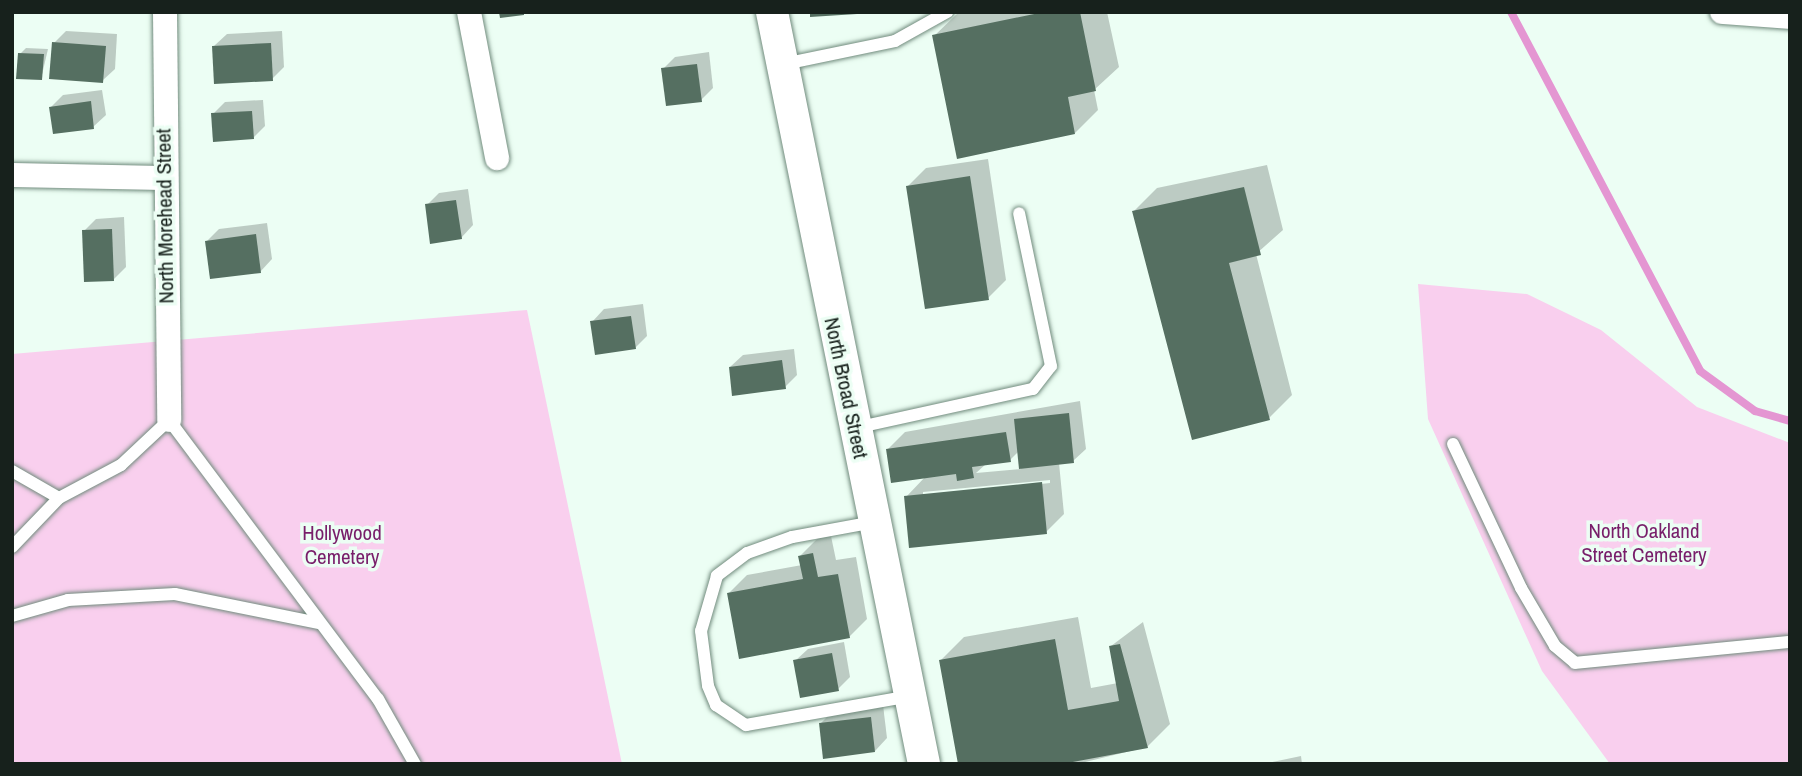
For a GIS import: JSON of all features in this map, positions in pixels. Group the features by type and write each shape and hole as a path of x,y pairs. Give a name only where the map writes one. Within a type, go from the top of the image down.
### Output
{"street":[{"name":"North Morehead Street","path":"165,12 163,178 169,420"},
{"path":"469,12 497,158"},
{"name":"North Broad Street","path":"772,12 780,65 923,764"},
{"path":"1722,12 1790,18"},
{"path":"12,175 163,178"}],"lane":[{"path":"780,65 895,41 947,12"},
{"path":"855,428 1033,389 1051,366 1019,213"},
{"path":"12,547 59,498 121,465 169,420 378,699 415,764"},
{"path":"1453,444 1521,588 1555,646 1575,663 1790,642"},
{"path":"12,471 59,498"},
{"path":"874,522 792,537 747,553 717,576 701,631 708,686 716,705 746,725 911,696"},
{"path":"12,615 68,600 175,594 319,623"}],"green space":[{"name":"North Oakland Street Cemetery","path":"1418,284 1527,294 1601,330 1697,407 1790,443 1790,764 1610,764 1542,671 1428,419"},
{"name":"Hollywood Cemetery","path":"527,310 622,764 12,764 12,354"}],"building":[{"path":"499,12 524,12 524,15 500,18"},
{"path":"810,12 857,12 857,14 810,17"},
{"path":"1044,12 1080,12 1096,91 1068,97 1075,134 957,159 932,35"},
{"path":"52,42 106,46 103,83 49,79"},
{"path":"271,43 273,81 214,84 212,46"},
{"path":"18,53 44,54 42,80 16,79"},
{"path":"697,64 702,102 666,106 661,68"},
{"path":"91,101 94,129 53,134 49,107"},
{"path":"252,111 254,139 213,142 211,113"},
{"path":"970,176 989,300 925,309 906,186"},
{"path":"1244,187 1261,255 1229,263 1270,420 1192,440 1132,211"},
{"path":"456,200 462,239 430,244 425,204"},
{"path":"112,229 114,281 84,282 82,230"},
{"path":"256,234 261,273 210,279 205,241"},
{"path":"631,316 636,349 595,355 590,321"},
{"path":"782,360 786,389 732,396 729,367"},
{"path":"1069,413 1074,463 1019,469 1014,419"},
{"path":"1006,432 1011,462 972,467 974,478 957,481 956,474 891,483 886,449"},
{"path":"1042,482 1047,534 909,548 904,496"},
{"path":"813,553 818,577 838,574 850,638 739,659 727,593 803,579 798,556"},
{"path":"1055,639 1068,710 1119,701 1109,646 1120,644 1148,748 1062,764 958,764 939,660"},
{"path":"832,653 839,691 800,698 793,660"},
{"path":"871,717 875,752 823,759 819,723"}],"waterway":[{"path":"1511,12 1700,371 1755,411 1790,421"}]}
